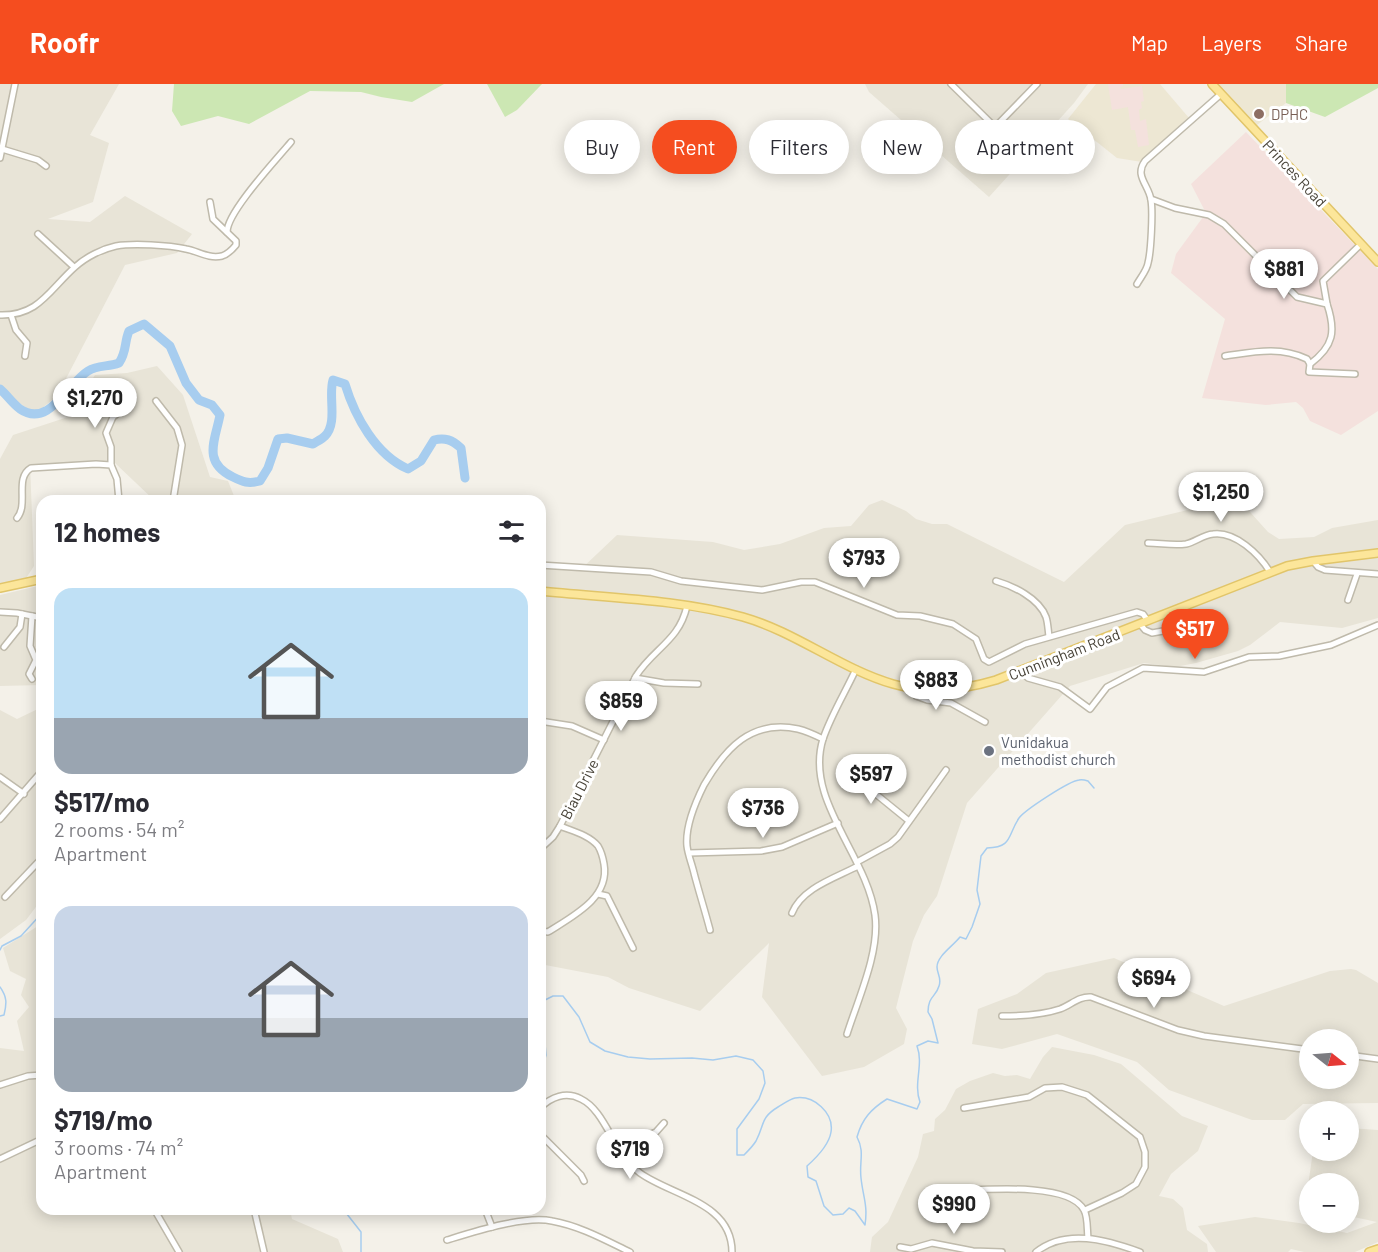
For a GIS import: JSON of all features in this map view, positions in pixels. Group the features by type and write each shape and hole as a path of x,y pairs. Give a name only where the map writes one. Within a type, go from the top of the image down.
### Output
{"main road":[{"name":"Princes Road","path":"1212,84 1378,262"},
{"name":"Cunningham Road","path":"546,592 710,609 757,622 892,684 936,690 964,688 996,681 1270,572 1313,561 1378,554"},
{"path":"0,588 36,580"},
{"path":"1369,1252 1378,1249"}],"street":[{"path":"0,158 15,84"},
{"path":"951,84 988,120"},
{"path":"1002,120 1037,84"},
{"path":"1137,284 1148,264 1151,199 1142,179 1141,166 1221,94"},
{"path":"227,232 227,225 243,200 291,141"},
{"path":"2,149 38,160 46,166"},
{"path":"1151,199 1175,208 1209,215 1224,224 1297,297 1327,304"},
{"path":"0,315 21,313 38,305 74,267 101,251 125,246 161,246 186,249 197,254 224,255 236,245 236,241 213,219 210,202"},
{"path":"38,234 74,267"},
{"path":"1310,364 1327,349 1333,335 1323,280 1361,244"},
{"path":"10,315 16,330 27,343 25,356"},
{"path":"1225,356 1286,351 1307,359 1310,364 1309,372 1312,374 1355,374"},
{"path":"119,495 117,478 111,465 111,447 106,433 113,417 122,410 126,401"},
{"path":"156,401 180,436 181,453 173,495"},
{"path":"17,518 21,511 22,482 28,469 111,465"},
{"path":"1148,543 1187,543 1211,534 1225,535 1254,552 1270,572"},
{"path":"1313,561 1322,569 1357,574 1378,574"},
{"path":"546,565 651,572 681,581 756,590 801,582 816,582 897,615 920,616 953,624 976,639 984,658 988,661 1012,649 1049,636 1137,612 1143,614 1145,630 1152,633 1201,624"},
{"path":"1348,600 1357,574"},
{"path":"996,581 1020,591 1039,607 1046,617 1049,636"},
{"name":"Biau Drive","path":"546,843 560,826 635,678 650,657 676,633 687,606"},
{"path":"0,612 36,617"},
{"path":"4,647 20,627 22,614"},
{"path":"32,616 30,646 36,660 29,674 32,679"},
{"path":"1021,671 1028,678 1065,689 1090,709 1107,687 1146,667 1204,672 1249,657 1279,656 1323,647 1378,625"},
{"path":"847,1034 872,955 875,916 858,864 825,794 820,777 820,755 824,738 856,668"},
{"path":"635,678 664,683 698,684"},
{"path":"912,688 916,696 951,703 985,722"},
{"path":"546,722 572,726 604,740"},
{"path":"710,930 687,846 688,829 693,811 716,765 736,742 762,730 781,727 799,729 824,738"},
{"path":"872,766 878,795 909,821"},
{"path":"792,913 796,905 812,890 858,864 898,837 946,770"},
{"path":"0,777 24,794"},
{"path":"0,819 36,779"},
{"path":"689,853 761,851 782,847 838,824"},
{"path":"546,932 579,912 598,894 605,872 603,857 597,846 586,837 560,826"},
{"path":"5,897 36,864"},
{"path":"598,894 607,896 633,948"},
{"path":"1002,1016 1027,1016 1060,1009 1085,996 1091,996 1186,1032 1299,1049"},
{"path":"1359,1056 1378,1059"},
{"path":"0,1085 36,1075"},
{"path":"964,1108 1029,1097 1045,1088 1062,1087 1088,1095 1140,1137 1145,1152 1145,1167 1136,1184 1085,1210"},
{"path":"546,1103 562,1095 578,1097 592,1105 629,1164 643,1175 702,1204 719,1218 728,1231 732,1252"},
{"path":"617,1148 656,1132 664,1123"},
{"path":"546,1140 581,1175 584,1181"},
{"path":"0,1159 36,1142"},
{"path":"939,1188 951,1191 1031,1189 1075,1201 1085,1210 1088,1238"},
{"path":"157,1215 178,1252"},
{"path":"255,1215 264,1252"},
{"path":"487,1215 492,1227"},
{"path":"447,1240 492,1227 550,1220 579,1229 630,1252"},
{"path":"1036,1252 1046,1244 1088,1238 1116,1243 1140,1252"},
{"path":"900,1247 911,1249 932,1243 974,1251 1002,1252"}],"shaded area":[{"path":"0,84 119,84 90,135 109,143 93,202 48,219 90,222 125,196 192,234 177,253 125,265 57,396 35,414 0,389"},
{"path":"865,84 1088,84 1059,120 955,120 955,167 943,157 943,120 901,120 869,92"},
{"path":"1096,84 1160,84 1189,118 1142,162 1117,158 1095,140 1095,120 1068,119"},
{"path":"1108,84 1123,84 1121,89 1142,86 1144,101 1141,102 1142,108 1139,110 1140,121 1146,119 1149,145 1138,147 1135,130 1131,130 1128,107 1112,110"},
{"name":"DPHC","path":"1219,84 1286,84 1286,103 1257,125"},
{"path":"1246,132 1378,269 1378,411 1341,435 1310,421 1303,408 1296,402 1266,405 1202,398 1225,319 1171,273 1176,254 1206,213 1191,184"},
{"path":"963,174 1010,174 989,197"},
{"path":"157,366 183,395 210,477 228,481 234,495 149,495 115,463 30,464 34,566 19,589 0,592 0,459 13,435 68,417 95,375 127,373"},
{"path":"882,500 906,511 916,519 932,524 947,524 1064,582 1125,525 1196,508 1230,502 1242,503 1268,532 1279,539 1314,537 1332,528 1378,520 1378,618 1342,628 1280,622 1250,645 1238,651 1175,667 1144,663 1070,686 967,803 937,896 924,915 913,941 896,1008 907,1029 904,1044 864,1067 822,1076 762,997 769,943 700,1011 629,988 608,977 546,965 546,568 579,571 617,535 713,542 744,550 780,544 824,528 851,526 869,505"},
{"path":"36,586 36,685 0,686 0,595"},
{"path":"0,710 17,719 36,710 36,907 26,920 0,939"},
{"path":"36,927 36,1215 291,1215 292,1219 338,1239 343,1252 0,1252 0,1048 24,1051 17,1021 29,1007 21,995 26,979 10,971 3,948"},
{"path":"1114,958 1224,1006 1330,971 1356,970 1378,983 1378,1103 1299,1101 1299,1108 1285,1120 1252,1120 1169,1090 1137,1062 1057,1034 1002,1049 972,1044 978,1009 1017,994 1046,973"},
{"path":"1052,1047 1094,1055 1121,1064 1182,1116 1208,1126 1198,1151 1171,1174 1159,1196 1173,1199 1183,1208 1187,1230 1207,1244 1208,1252 870,1252 872,1237 888,1222 918,1157 923,1134 934,1131 935,1119 945,1110 956,1089 993,1073 1005,1076 1017,1075 1030,1079"},
{"path":"1359,1129 1378,1130 1378,1242 1355,1252 1304,1252 1291,1249 1288,1252 1216,1252 1198,1226 1255,1217 1299,1223 1299,1233 1359,1233 1359,1229 1377,1222 1359,1218 1359,1173 1310,1173 1312,1161 1359,1161"}],"green space":[{"path":"174,84 444,84 412,102 361,92 310,91 249,124 218,116 181,126 172,111"},
{"path":"487,84 542,84 517,110 505,117"},
{"path":"1286,84 1378,84 1378,88 1325,117 1286,103"}],"waterway":[{"path":"0,389 14,404 30,414 49,409 88,371 119,363 129,331 144,324 170,346 186,383 199,400 212,405 220,415 214,442 214,458 223,471 237,479 249,482 260,481 268,468 278,439 287,438 313,444 325,436 331,424 333,380 345,384 368,434 397,463 408,469 421,461 434,440 445,439 461,448 465,478"},
{"path":"546,1000 553,996 563,996 579,1017 590,1042 605,1051 628,1057 650,1059 713,1060 736,1056 753,1060 763,1071 765,1083 759,1099 737,1129 737,1155 744,1155 752,1147 766,1118 772,1111 795,1098 816,1102 826,1112 831,1132 825,1146 807,1166 808,1177 816,1181 824,1206 833,1215 843,1214 849,1208 855,1211 865,1225 866,1206 862,1185 861,1152 857,1137 868,1115 887,1099 917,1109 920,1102 917,1046 928,1041 938,1043 928,1012 929,1003 940,983 938,963 942,955 960,937 966,939 972,927 980,904 977,890 981,856 987,848 1005,843 1019,818 1057,790 1081,780 1088,781 1094,788"},
{"path":"0,950 2,946 21,936 36,920"},
{"path":"0,987 6,1004 4,1015 0,1016"},
{"path":"348,1215 361,1232 361,1252"}],"place":[{"name":"DPHC","path":"1259,114"},
{"name":"Vunidakua methodist church","path":"989,751"}]}
